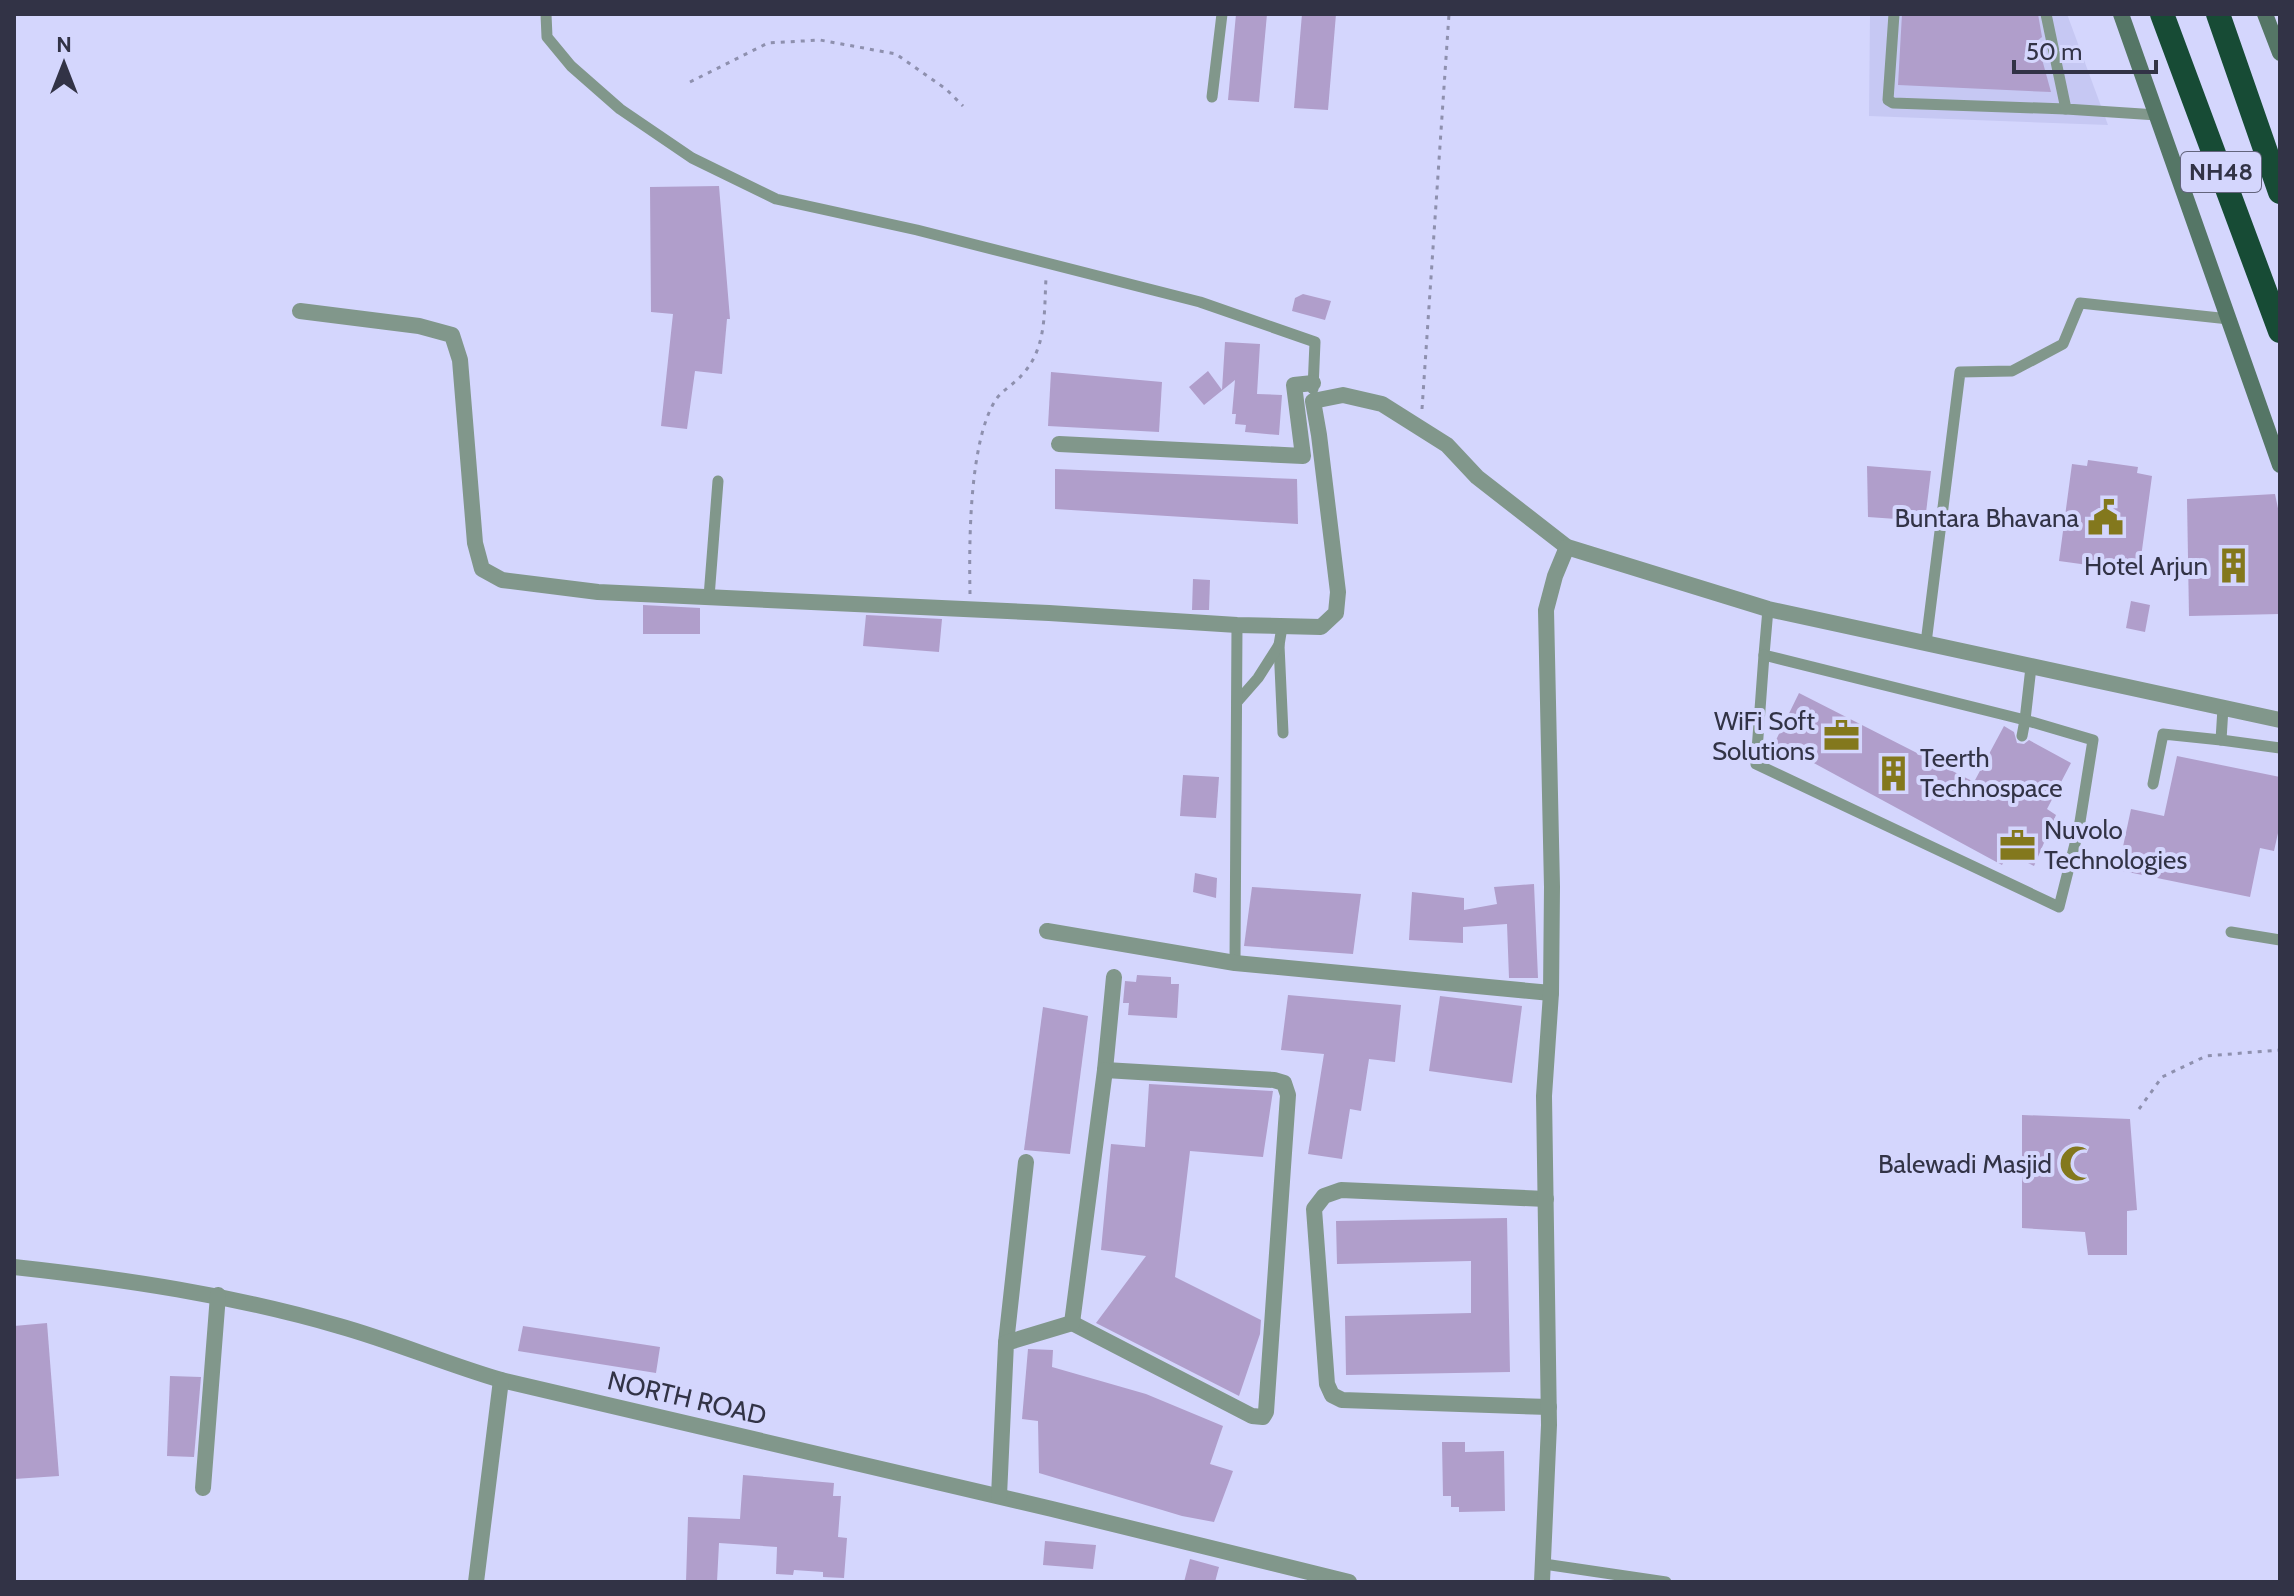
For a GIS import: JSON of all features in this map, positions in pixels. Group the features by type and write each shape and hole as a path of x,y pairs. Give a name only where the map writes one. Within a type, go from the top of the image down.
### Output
{"highway":[{"name":"NH48","path":"2162,14 2280,331"},
{"name":"NH48","path":"2218,14 2280,192"}],"street":[{"path":"2121,14 2280,465"},
{"path":"2265,14 2280,53"},
{"path":"300,311 419,326 452,335 460,360 475,543 482,569 502,580 570,589 709,597 1321,627 1336,613 1338,592 1313,401 1343,395 1382,404 1447,445 1477,477 1567,547 1768,609 2280,720"},
{"path":"1059,444 1303,456 1294,385 1313,383"},
{"path":"1542,1582 1549,1407 1544,1096 1551,993 1552,887 1546,610 1567,547"},
{"path":"1047,931 1235,963 1551,993"},
{"path":"1072,1323 1114,977"},
{"path":"1006,1343 1072,1323 1252,1416 1263,1417 1266,1412 1288,1095 1284,1083 1105,1070"},
{"path":"999,1496 1006,1343 1026,1162"},
{"path":"1546,1199 1341,1190 1324,1196 1314,1209 1327,1384 1332,1395 1342,1400 1549,1407"},
{"name":"NORTH ROAD","path":"14,1267 110,1277 218,1295 341,1326 445,1364 501,1380 999,1496 1349,1582"},
{"path":"203,1488 218,1295"},
{"path":"476,1582 501,1380"}],"lane":[{"path":"546,14 547,37 571,66 620,109 692,158 776,199 917,230 1200,302 1315,342 1313,401"},
{"path":"1212,97 1222,14"},
{"path":"1894,14 1888,100 1893,103 2157,115"},
{"path":"2046,14 2066,109"},
{"path":"1926,643 1960,372 2012,371 2063,344 2080,303 2229,319"},
{"path":"709,597 718,481"},
{"path":"1764,655 2093,740 2079,828 2059,907 1756,764 1764,655 1768,609"},
{"path":"1235,963 1237,625"},
{"path":"1282,627 1279,645 1283,733"},
{"path":"1237,702 1258,678 1279,645"},
{"path":"2022,736 2031,667"},
{"path":"2221,740 2223,708"},
{"path":"2153,784 2163,734 2280,748"},
{"path":"2231,932 2280,940"},
{"path":"1544,1564 1586,1577 1666,1582"}],"path":[{"path":"1420,428 1449,14"},
{"path":"690,82 768,43 820,40 896,54 946,89 963,106"},
{"path":"970,609 974,483 983,433 995,400 1023,375 1041,347 1047,263"},
{"path":"2139,1109 2162,1077 2206,1056 2280,1050"}],"shaded area":[{"path":"1870,14 2067,14 2108,125 1869,116"}],"building":[{"path":"1236,14 1267,14 1259,102 1228,100"},
{"path":"1302,14 1336,14 1328,110 1294,108"},
{"path":"1902,14 2038,14 2042,37 2037,41 2051,92 1898,85"},
{"path":"719,186 730,319 727,319 722,374 695,371 687,429 661,426 673,314 651,312 650,187"},
{"path":"1303,294 1331,301 1325,320 1292,311 1295,298"},
{"path":"1225,342 1260,344 1257,394 1282,395 1279,435 1245,432 1246,425 1235,424 1236,414 1232,414 1235,380 1204,405 1189,387 1208,371 1222,390"},
{"path":"1051,372 1162,382 1159,432 1048,426"},
{"name":"Buntara Bhavana","path":"2088,460 2138,467 2137,473 2152,476 2139,572 2059,561 2072,464 2087,466"},
{"path":"1867,466 1931,471 1925,521 1868,517"},
{"path":"1055,469 1297,479 1298,524 1055,509"},
{"name":"Hotel Arjun","path":"2275,494 2280,518 2280,614 2189,616 2187,499"},
{"path":"1193,579 1210,580 1209,610 1192,610"},
{"path":"2131,601 2150,605 2145,632 2126,628"},
{"path":"643,605 700,608 700,634 643,634"},
{"path":"866,615 942,619 939,652 863,646"},
{"name":"Teerth Technospace","path":"1799,693 1974,782 2004,726 2014,732 2017,743 2024,744 2029,740 2071,763 2047,809 2056,815 2034,866 2008,853 2002,865 1775,742"},
{"path":"2177,756 2280,777 2280,824 2274,851 2260,848 2250,897 2118,870 2131,809 2164,816"},
{"path":"1183,775 1219,777 1216,818 1180,816"},
{"path":"1195,873 1217,878 1216,898 1193,892"},
{"path":"1534,884 1538,978 1509,978 1507,924 1463,927 1463,943 1409,940 1412,892 1464,898 1464,910 1497,904 1494,887"},
{"path":"1252,887 1361,894 1353,954 1244,946"},
{"path":"1137,975 1171,977 1171,984 1179,984 1177,1018 1128,1015 1129,1003 1123,1003 1125,981 1136,982"},
{"path":"1288,995 1401,1005 1395,1062 1369,1059 1361,1111 1350,1109 1342,1159 1308,1154 1324,1054 1281,1050"},
{"path":"1440,996 1522,1006 1512,1083 1429,1071"},
{"path":"1043,1007 1088,1016 1070,1154 1024,1150"},
{"path":"1149,1084 1273,1091 1263,1157 1190,1151 1175,1277 1261,1320 1260,1334 1239,1396 1096,1323 1146,1256 1101,1250 1111,1144 1145,1147"},
{"name":"Balewadi Masjid","path":"2022,1115 2130,1119 2137,1210 2127,1211 2127,1255 2088,1255 2085,1232 2022,1228"},
{"path":"1507,1218 1510,1372 1346,1375 1345,1316 1471,1313 1471,1261 1337,1264 1336,1221"},
{"path":"47,1323 59,1476 14,1479 14,1326"},
{"path":"523,1326 660,1347 656,1373 518,1351"},
{"path":"1028,1349 1053,1350 1052,1367 1146,1394 1223,1426 1210,1464 1233,1471 1214,1522 1182,1516 1039,1473 1038,1421 1022,1419"},
{"path":"170,1376 201,1377 194,1457 167,1456"},
{"path":"1442,1442 1465,1442 1465,1452 1504,1451 1505,1511 1459,1512 1459,1507 1451,1507 1451,1496 1443,1496"},
{"path":"743,1475 834,1483 833,1496 841,1496 838,1537 847,1538 844,1578 823,1577 823,1572 794,1570 793,1575 776,1574 777,1547 719,1543 717,1582 686,1582 688,1517 740,1519"},
{"path":"1045,1541 1096,1545 1093,1569 1043,1565"},
{"path":"1190,1559 1219,1567 1215,1582 1184,1582"}],"place":[{"name":"Buntara Bhavana","path":"2105,518"},
{"name":"Hotel Arjun","path":"2234,566"},
{"name":"WiFi Soft Solutions","path":"1841,736"},
{"name":"Teerth Technospace","path":"1894,773"},
{"name":"Nuvolo Technologies","path":"2018,845"},
{"name":"Balewadi Masjid","path":"2078,1164"}]}
